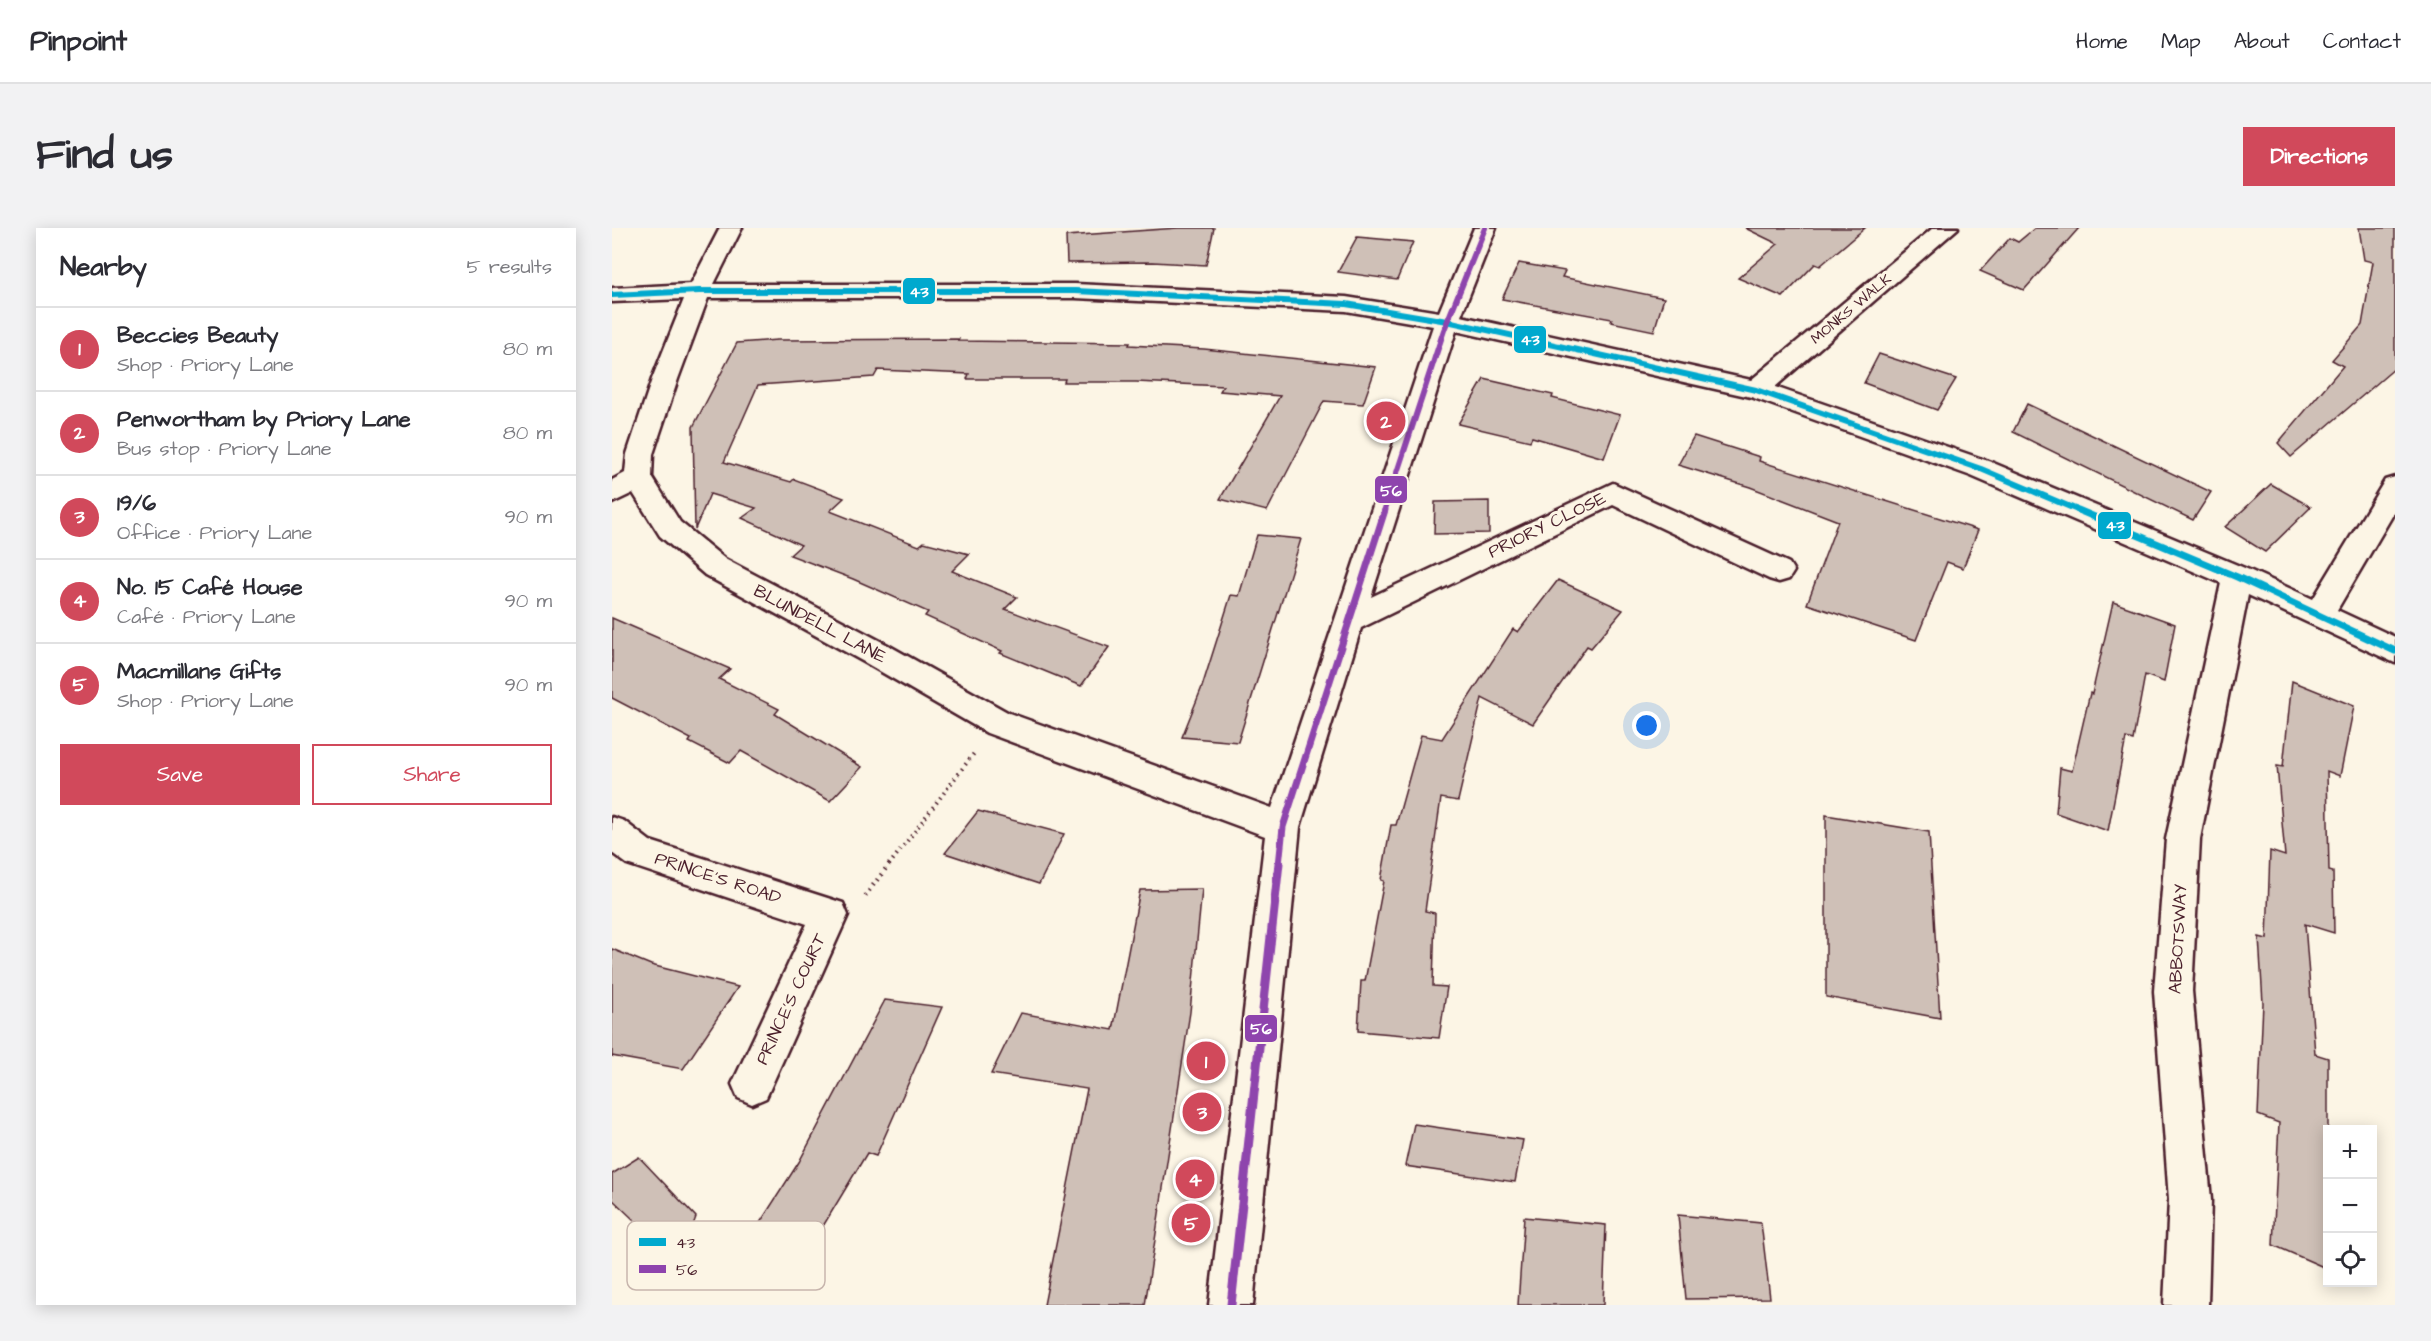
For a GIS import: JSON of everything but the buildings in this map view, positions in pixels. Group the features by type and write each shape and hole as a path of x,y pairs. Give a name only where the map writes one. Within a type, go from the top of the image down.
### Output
{"street":[{"path":"612,493 638,478 640,454 665,379 699,291 731,228"},
{"path":"1231,1305 1283,826 1447,321 1485,228"},
{"name":"MONKS WALK","path":"1756,390 1947,228"},
{"path":"612,295 699,291 1087,292 1346,304 1447,321 1756,390 1981,469 2238,577 2395,651"},
{"name":"BLUNDELL LANE","path":"638,478 670,529 715,567 875,653 998,723 1283,826"},
{"path":"2318,615 2395,487"},
{"name":"PRIORY CLOSE","path":"1348,621 1612,493 1779,571"},
{"name":"ABBOTSWAY","path":"2186,1305 2190,1200 2173,991 2183,839 2238,577"},
{"name":"PRINCE'S ROAD","path":"612,832 639,853 830,915"},
{"name":"PRINCE'S COURT","path":"752,1084 830,915"}],"path":[{"path":"830,915 862,900 998,723"}],"transit line":[{"name":"56","path":"1231,1305 1283,827 1444,330 1485,228"},
{"name":"43","path":"612,295 699,291 1075,291 1346,304 1447,321 1756,390 1981,469 2237,577 2395,651"}],"place":[{"name":"Penwortham by Priory Lane","path":"1386,421"},
{"name":"Beccies Beauty","path":"1206,1061"},
{"name":"19/6","path":"1202,1112"},
{"name":"No. 15 Café House","path":"1195,1179"},
{"name":"Macmillans Gifts","path":"1191,1223"}]}
